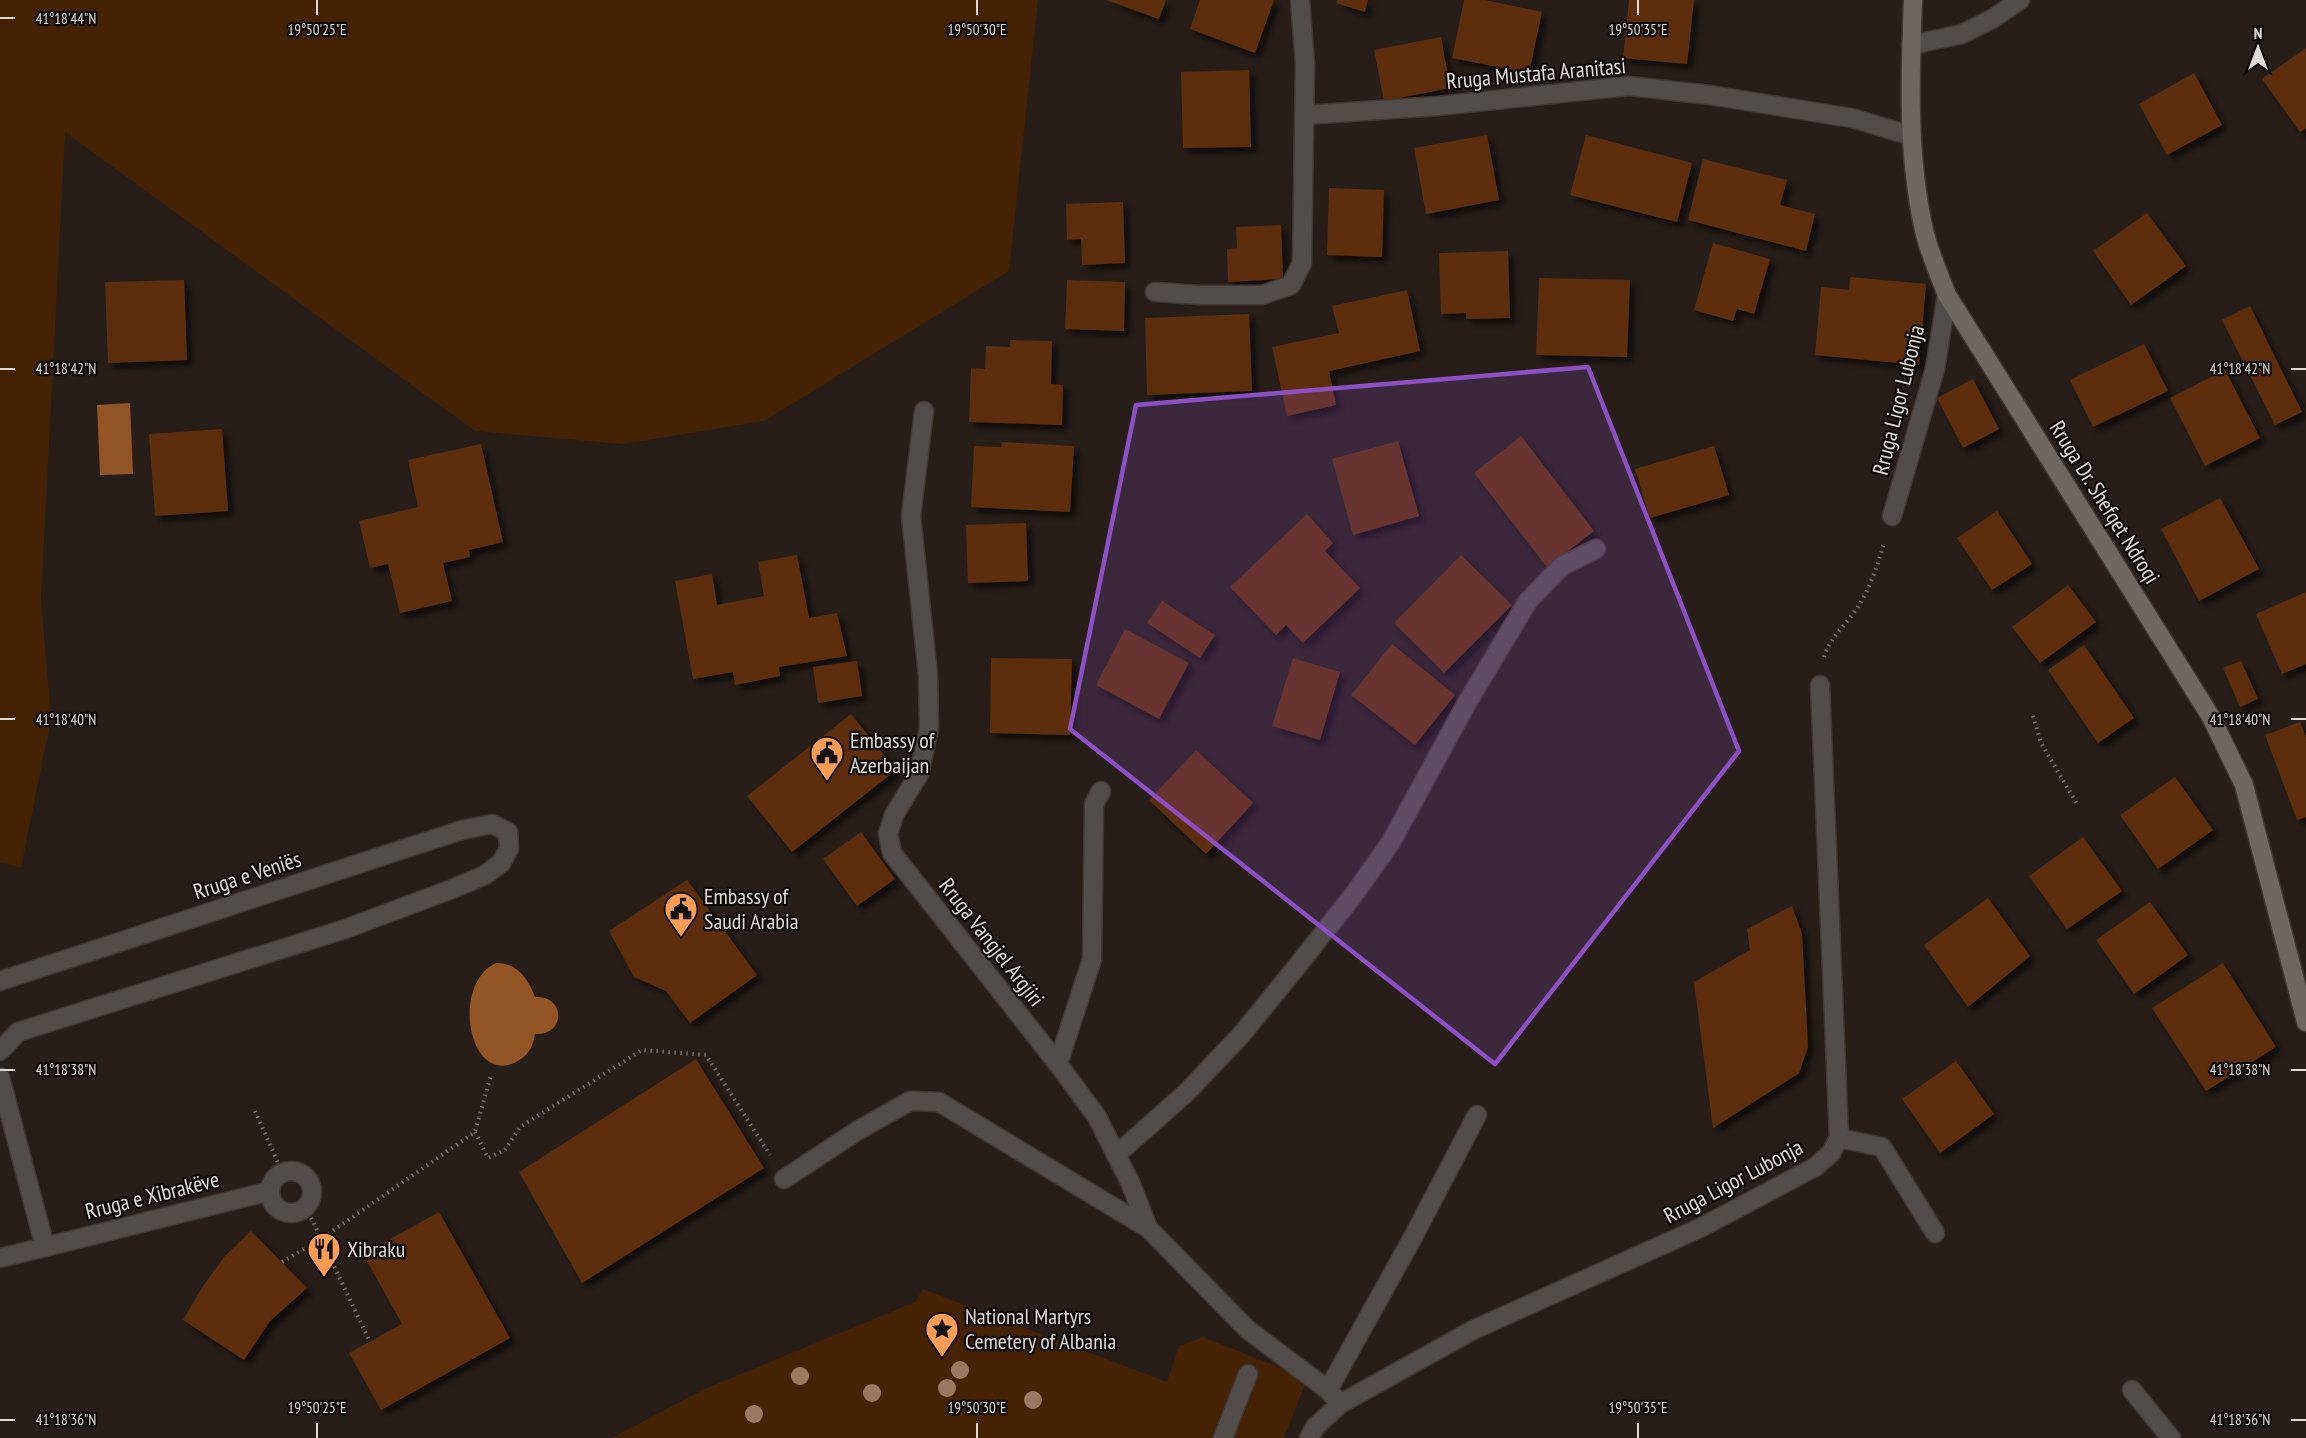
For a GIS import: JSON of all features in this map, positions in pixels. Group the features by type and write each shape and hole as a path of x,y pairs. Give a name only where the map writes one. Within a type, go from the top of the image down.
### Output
{"main road":[{"name":"Rruga Dr. Shefqet Ndroqi","path":"1913,0 1912,136 1924,231 1947,295 2211,717 2244,785 2303,991 2306,1022"}],"street":[{"path":"1155,292 1200,296 1262,296 1290,285 1302,263 1305,64 1300,0"},
{"path":"1911,45 1962,34 1992,19 2020,0"},
{"name":"Rruga Mustafa Aranitasi","path":"1305,115 1438,106 1629,86 1710,95 1852,118 1912,136"},
{"name":"Rruga Ligor Lubonja","path":"1892,516 1935,369 1947,295"},
{"name":"Rruga Vangjel Argjiri","path":"924,411 910,516 928,675 929,728 919,774 894,815 888,834 892,853 1097,1117 1148,1228 1247,1329 1334,1397"},
{"path":"1116,1155 1186,1093 1241,1035 1304,958 1391,842 1468,701 1528,601 1562,566 1596,549"},
{"path":"1820,685 1839,1138 1882,1147 1935,1233"},
{"path":"1058,1064 1092,959 1094,804 1101,791"},
{"name":"Rruga e Veniës","path":"0,981 462,830 492,824 508,832 509,849 501,863 485,874 452,889 345,929 18,1032 0,1051"},
{"path":"0,1077 45,1247"},
{"path":"784,1179 857,1131 910,1101 939,1102 1148,1228"},
{"path":"1334,1397 1412,1239 1478,1115"},
{"name":"Rruga Ligor Lubonja","path":"1309,1438 1334,1397 1473,1330 1700,1228 1815,1167 1831,1153 1839,1138"},
{"path":"288,1170 302,1173 311,1182 312,1196 306,1207 300,1211 286,1213 274,1204 270,1191 273,1180 282,1172 288,1170"},
{"name":"Rruga e Xibrakëve","path":"0,1258 270,1191"},
{"path":"1223,1438 1248,1374"},
{"path":"2132,1390 2171,1438"}],"path":[{"path":"1820,685 1825,653 1859,605 1877,567 1892,516"},
{"path":"2033,716 2041,743 2077,804"},
{"path":"475,1132 488,1158 505,1150 520,1127 642,1050 706,1055 784,1179"},
{"path":"282,1262 321,1239 475,1132 490,1075"},
{"path":"255,1111 282,1172"},
{"path":"306,1207 370,1342"}],"highlighted area":[{"path":"1588,367 1739,751 1495,1064 1070,729 1136,405"}],"shaded area":[{"path":"0,0 1038,0 1009,271 764,421 623,444 475,431 65,132 41,599 51,719 21,868 0,862"},
{"path":"130,403 133,474 100,475 97,405"},
{"path":"496,963 503,963 521,973 535,997 545,998 552,1002 557,1008 558,1015 557,1023 552,1029 545,1033 535,1034 533,1044 526,1055 514,1063 498,1065 485,1059 476,1046 471,1028 470,1009 473,990 482,974"},
{"name":"National Martyrs Cemetery of Albania","path":"923,1289 1167,1382 1179,1346 1203,1337 1286,1370 1304,1387 1284,1438 612,1438 702,1390 915,1302"}],"building":[{"path":"1106,0 1166,0 1159,19"},
{"path":"1200,0 1274,0 1255,53 1190,29"},
{"path":"1337,0 1368,0 1365,12 1336,3"},
{"path":"1464,0 1485,0 1542,12 1529,73 1452,58"},
{"path":"1629,0 1694,0 1687,64 1623,58"},
{"path":"1441,37 1450,88 1384,101 1374,50"},
{"path":"2306,48 2306,128 2300,132 2262,79"},
{"path":"1249,70 1251,147 1183,148 1181,72"},
{"path":"2194,73 2222,125 2167,155 2139,104"},
{"path":"1487,135 1499,200 1426,214 1414,148"},
{"path":"1586,135 1692,163 1677,222 1570,195"},
{"path":"1703,159 1787,180 1780,205 1815,214 1806,251 1688,220"},
{"path":"1329,188 1384,190 1382,257 1327,255"},
{"path":"1123,202 1125,263 1082,265 1081,239 1067,240 1066,204"},
{"path":"2147,213 2186,266 2131,305 2093,251"},
{"path":"1281,225 1283,279 1228,282 1227,249 1237,248 1236,227"},
{"path":"1713,243 1770,259 1754,314 1737,309 1733,321 1694,310"},
{"path":"1508,251 1510,318 1466,319 1466,313 1441,314 1439,253"},
{"path":"1850,277 1926,284 1919,365 1815,355 1821,287 1849,290"},
{"path":"1539,278 1630,280 1627,357 1536,355"},
{"path":"184,280 187,360 108,363 105,282"},
{"path":"1067,280 1125,282 1124,331 1065,329"},
{"path":"1407,290 1420,351 1329,371 1336,405 1287,416 1272,347 1339,333 1332,306"},
{"path":"2250,306 2302,412 2275,425 2222,320"},
{"path":"1249,314 1252,391 1147,395 1145,318"},
{"path":"1010,340 1052,341 1051,384 1063,385 1062,425 969,422 971,368 985,369 986,346 1010,347"},
{"path":"2144,344 2168,391 2093,427 2070,380"},
{"path":"2225,370 2260,438 2205,466 2170,398"},
{"path":"1973,379 1999,429 1963,448 1937,398"},
{"path":"222,429 228,511 155,516 149,434"},
{"path":"1521,436 1594,531 1547,567 1474,473"},
{"path":"1398,441 1419,516 1353,535 1332,459"},
{"path":"1002,442 1074,446 1070,512 971,507 974,446 1001,447"},
{"path":"481,444 503,542 469,550 470,557 443,563 452,601 400,613 388,564 370,568 359,521 418,507 408,460"},
{"path":"1714,446 1729,495 1650,518 1635,469"},
{"path":"2220,498 2259,569 2199,601 2161,529"},
{"path":"1997,511 2032,564 1992,590 1957,538"},
{"path":"1307,514 1333,543 1325,551 1360,588 1303,643 1286,625 1276,635 1230,587"},
{"path":"1026,523 1028,581 968,583 966,525"},
{"path":"797,555 809,618 837,613 847,656 779,667 780,676 735,685 733,672 693,679 675,581 712,574 717,605 764,596 758,562"},
{"path":"1461,555 1512,605 1444,673 1394,623"},
{"path":"2068,585 2096,622 2040,663 2012,627"},
{"path":"2306,592 2306,664 2282,674 2256,614"},
{"path":"1162,601 1215,635 1200,658 1147,623"},
{"path":"1125,629 1189,663 1159,719 1096,685"},
{"path":"1392,644 1455,695 1415,745 1351,695"},
{"path":"2084,645 2134,718 2098,743 2048,670"},
{"path":"991,658 1072,659 1070,735 990,733"},
{"path":"1293,658 1340,672 1320,740 1272,726"},
{"path":"857,661 862,696 818,703 813,667"},
{"path":"2241,661 2258,699 2240,707 2223,668"},
{"path":"851,714 896,770 792,852 747,796"},
{"path":"2300,722 2306,737 2306,817 2297,820 2265,735"},
{"path":"1196,750 1253,803 1206,854 1149,800"},
{"path":"2175,777 2213,830 2158,869 2120,815"},
{"path":"861,832 895,879 857,906 823,859"},
{"path":"2083,837 2122,891 2067,929 2029,876"},
{"path":"687,880 757,975 690,1023 666,991 634,977 609,931"},
{"path":"1988,898 2030,956 1968,1007 1924,945"},
{"path":"2150,902 2188,955 2134,994 2096,940"},
{"path":"1792,906 1802,934 1808,1047 1799,1073 1713,1128 1694,982 1750,950 1747,929"},
{"path":"2223,963 2276,1047 2206,1091 2152,1008"},
{"path":"696,1059 764,1168 582,1283 519,1172"},
{"path":"1956,1061 1994,1114 1940,1153 1902,1099"},
{"path":"439,1212 510,1338 381,1410 349,1353 402,1324 363,1254"},
{"path":"251,1231 307,1288 270,1321 244,1360 183,1320 203,1286 225,1256"}],"place":[{"name":"Embassy of Azerbaijan","path":"827,782"},
{"name":"Embassy of Saudi Arabia","path":"681,938"},
{"name":"Xibraku","path":"324,1278"},
{"name":"National Martyrs Cemetery of Albania","path":"942,1358"}]}
